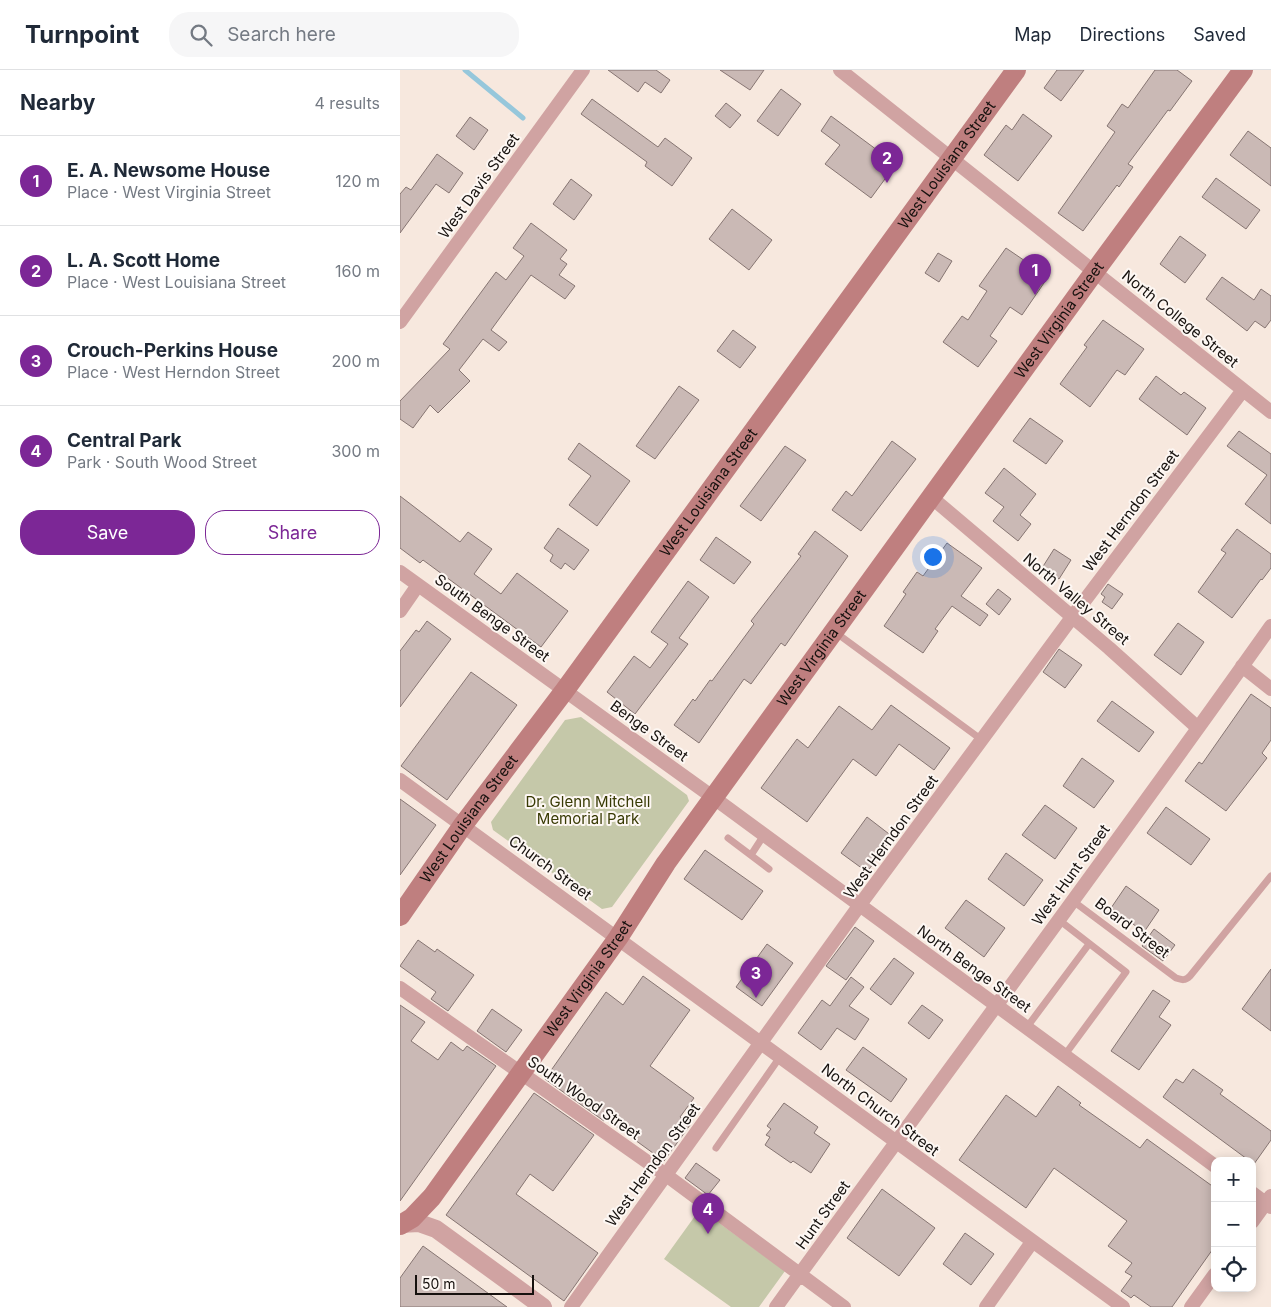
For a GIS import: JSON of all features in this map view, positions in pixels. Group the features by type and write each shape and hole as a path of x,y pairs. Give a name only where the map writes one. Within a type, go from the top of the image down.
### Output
{"main road":[{"name":"West Louisiana Street","path":"400,916 463,825 565,690 1016,70"},
{"name":"West Virginia Street","path":"400,1225 412,1218 432,1197 618,938 656,877 1243,70"}],"street":[{"name":"West Davis Street","path":"400,322 583,70"},
{"name":"North College Street","path":"840,70 1271,412"},
{"name":"West Herndon Street","path":"571,1307 860,906 1073,616 1243,390"},
{"name":"North Valley Street","path":"931,498 1073,616 1198,728"},
{"name":"South Benge Street","path":"400,572 565,690"},
{"path":"400,611 418,585"},
{"name":"West Hunt Street","path":"895,1142 1073,901 1271,626"},
{"path":"1242,666 1271,689"},
{"name":"Benge Street","path":"565,690 714,798"},
{"name":"Church Street","path":"400,780 618,938"},
{"name":"North Benge Street","path":"714,798 1211,1163"},
{"name":"North Church Street","path":"618,938 1123,1307"},
{"name":"South Wood Street","path":"400,988 666,1175 844,1307"},
{"name":"Hunt Street","path":"776,1307 895,1142"},
{"path":"1256,1195 1269,1202 1256,1217"},
{"path":"400,1225 419,1223 436,1229 543,1307"},
{"path":"986,1307 1032,1242"},
{"path":"1191,1307 1211,1280"}],"lane":[{"path":"835,631 982,740"},
{"path":"751,856 764,835"},
{"path":"728,838 769,869"},
{"name":"Board Street","path":"1073,901 1176,978 1186,980 1271,876"},
{"path":"1059,920 1126,972 1064,1056"},
{"path":"1027,1027 1090,944"},
{"path":"716,1148 780,1056"}],"green space":[{"name":"Dr. Glenn Mitchell Memorial Park","path":"581,717 687,795 689,801 612,907 602,909 493,830 491,822 565,720"},
{"path":"700,1209 785,1271 759,1307 731,1307 664,1259"}],"building":[{"path":"608,70 656,70 670,80 661,93 645,82 638,92"},
{"path":"720,70 764,70 750,90"},
{"path":"1057,70 1084,70 1061,101 1044,88"},
{"path":"1155,70 1177,70 1192,81 1128,164 1133,167 1119,187 1117,185 1083,231 1058,213 1115,132 1107,126 1122,104 1128,108"},
{"path":"781,89 801,104 778,136 757,121"},
{"path":"592,99 658,147 665,138 692,158 672,186 645,166 647,162 581,114"},
{"path":"726,103 741,115 730,128 715,116"},
{"path":"1023,114 1052,136 1018,181 984,155 1006,125 1012,130"},
{"path":"831,116 896,164 871,198 825,164 840,145 821,131"},
{"path":"470,117 488,130 474,150 456,136"},
{"path":"1248,131 1271,148 1271,186 1230,155"},
{"path":"437,154 463,173 449,193 436,184 400,233 400,194 406,187 411,190"},
{"path":"1216,178 1260,210 1246,229 1202,197"},
{"path":"571,179 592,195 574,220 553,204"},
{"path":"732,209 772,240 749,270 709,239"},
{"path":"531,223 567,250 560,259 567,264 559,275 575,286 565,299 531,275 491,330 507,342 499,351 483,339 459,370 470,381 438,413 430,405 413,428 400,419 400,401 450,349 443,344 496,272 506,280 524,256 513,248"},
{"path":"1180,236 1206,255 1185,283 1160,264"},
{"path":"1006,248 1028,263 1025,266 1046,280 1022,315 1010,307 990,336 997,341 978,367 943,342 962,316 968,320 987,291 979,286"},
{"path":"938,253 952,261 939,282 925,273"},
{"path":"1222,277 1254,300 1261,289 1271,296 1271,320 1265,328 1255,321 1247,331 1206,299"},
{"path":"1103,320 1144,349 1125,375 1117,370 1090,407 1060,384 1087,347 1084,345"},
{"path":"733,330 756,347 740,368 717,351"},
{"path":"1156,376 1181,395 1184,392 1206,408 1187,435 1139,399"},
{"path":"679,386 699,400 655,459 636,446"},
{"path":"1030,418 1063,441 1046,464 1013,441"},
{"path":"1239,431 1271,454 1271,524 1245,504 1267,475 1227,446"},
{"path":"892,441 916,459 861,531 832,510 846,491 852,496"},
{"path":"579,443 630,481 597,526 569,505 591,476 568,459"},
{"path":"785,446 806,460 761,521 740,506"},
{"path":"1004,468 1036,494 1020,515 1031,524 1018,541 993,521 1004,507 985,493"},
{"path":"400,496 460,542 468,532 492,549 474,574 501,594 517,573 568,611 541,647 423,560 420,563 400,548"},
{"path":"558,528 589,550 574,570 565,563 561,569 550,561 553,555 544,548"},
{"path":"1237,529 1271,554 1271,568 1232,618 1198,592 1226,553 1221,550"},
{"path":"815,531 848,556 785,646 781,643 751,684 744,679 699,743 674,725 693,699 695,701 710,680 712,681 754,624 751,621 801,556 798,554"},
{"path":"716,537 751,562 734,584 700,560"},
{"path":"947,543 982,568 961,596 988,615 980,626 952,606 935,629 938,631 923,653 884,626 906,594 903,592 917,572 923,576"},
{"path":"1054,549 1071,560 1059,579 1042,568"},
{"path":"688,581 709,597 679,638 688,644 635,714 607,692 634,656 650,668 668,644 651,632"},
{"path":"1108,584 1123,594 1112,609 1102,602 1105,597 1101,594"},
{"path":"998,589 1011,599 999,615 986,604"},
{"path":"427,621 451,639 400,707 400,651 416,630 419,632"},
{"path":"1178,623 1204,642 1181,675 1154,655"},
{"path":"1059,649 1082,665 1065,688 1043,672"},
{"path":"471,672 517,705 447,800 401,766"},
{"path":"1251,694 1271,708 1271,740 1262,753 1267,758 1226,811 1185,781 1199,762 1202,764"},
{"path":"1112,701 1154,732 1139,752 1097,721"},
{"path":"891,705 950,748 934,770 899,744 876,776 853,759 807,822 761,788 797,739 808,748 839,706 872,730"},
{"path":"1082,758 1114,781 1094,808 1063,786"},
{"path":"400,799 436,825 400,875"},
{"path":"1045,805 1077,828 1055,859 1022,835"},
{"path":"1166,807 1210,839 1191,865 1147,833"},
{"path":"867,817 893,837 867,872 841,853"},
{"path":"705,850 763,891 742,920 684,879"},
{"path":"1006,853 1043,880 1024,906 988,879"},
{"path":"1126,886 1159,910 1144,932 1111,908"},
{"path":"966,900 1005,928 984,957 945,928"},
{"path":"855,927 874,941 846,980 826,966"},
{"path":"1154,929 1175,945 1163,961 1142,946"},
{"path":"418,940 435,952 437,949 474,975 448,1011 431,999 436,992 400,966"},
{"path":"767,944 793,963 762,1006 736,987"},
{"path":"894,958 914,973 891,1005 870,989"},
{"path":"1271,969 1271,1031 1242,1009"},
{"path":"643,976 690,1010 650,1066 694,1098 680,1117 690,1125 664,1161 606,1119 604,1121 545,1079 606,992 623,1005"},
{"path":"851,977 864,987 849,1006 869,1019 855,1040 837,1028 821,1050 798,1033 822,1000 830,1006"},
{"path":"1153,990 1170,1001 1159,1017 1171,1025 1139,1070 1111,1051"},
{"path":"400,1005 425,1022 411,1041 438,1060 451,1042 463,1051 467,1046 496,1066 400,1201"},
{"path":"922,1005 943,1020 929,1039 908,1023"},
{"path":"492,1009 522,1030 506,1052 477,1031"},
{"path":"863,1047 907,1079 891,1102 846,1070"},
{"path":"1193,1069 1223,1090 1220,1094 1271,1131 1271,1140 1256,1161 1256,1157 1244,1157 1163,1097 1176,1079 1183,1083"},
{"path":"1058,1086 1081,1103 1079,1105 1140,1148 1147,1139 1211,1185 1211,1252 1172,1307 1151,1307 1134,1295 1131,1298 1121,1291 1132,1276 1125,1272 1132,1263 1108,1246 1127,1221 1054,1168 1026,1208 959,1160 1006,1095 1036,1117"},
{"path":"534,1093 594,1135 553,1191 530,1174 516,1194 598,1253 564,1301 446,1215"},
{"path":"784,1103 818,1127 814,1133 830,1144 811,1173 793,1161 791,1163 765,1145 770,1137 766,1135 771,1129 767,1126"},
{"path":"696,1163 720,1180 708,1195 685,1178"},
{"path":"882,1189 935,1228 899,1276 847,1238"},
{"path":"965,1233 994,1254 971,1285 943,1264"},
{"path":"423,1246 507,1307 400,1307 400,1278"}],"waterway":[{"path":"465,70 523,118"}],"place":[{"name":"L. A. Scott Home","path":"887,183"},
{"name":"E. A. Newsome House","path":"1035,295"},
{"name":"Crouch-Perkins House","path":"756,998"},
{"name":"Central Park","path":"708,1234"}]}
